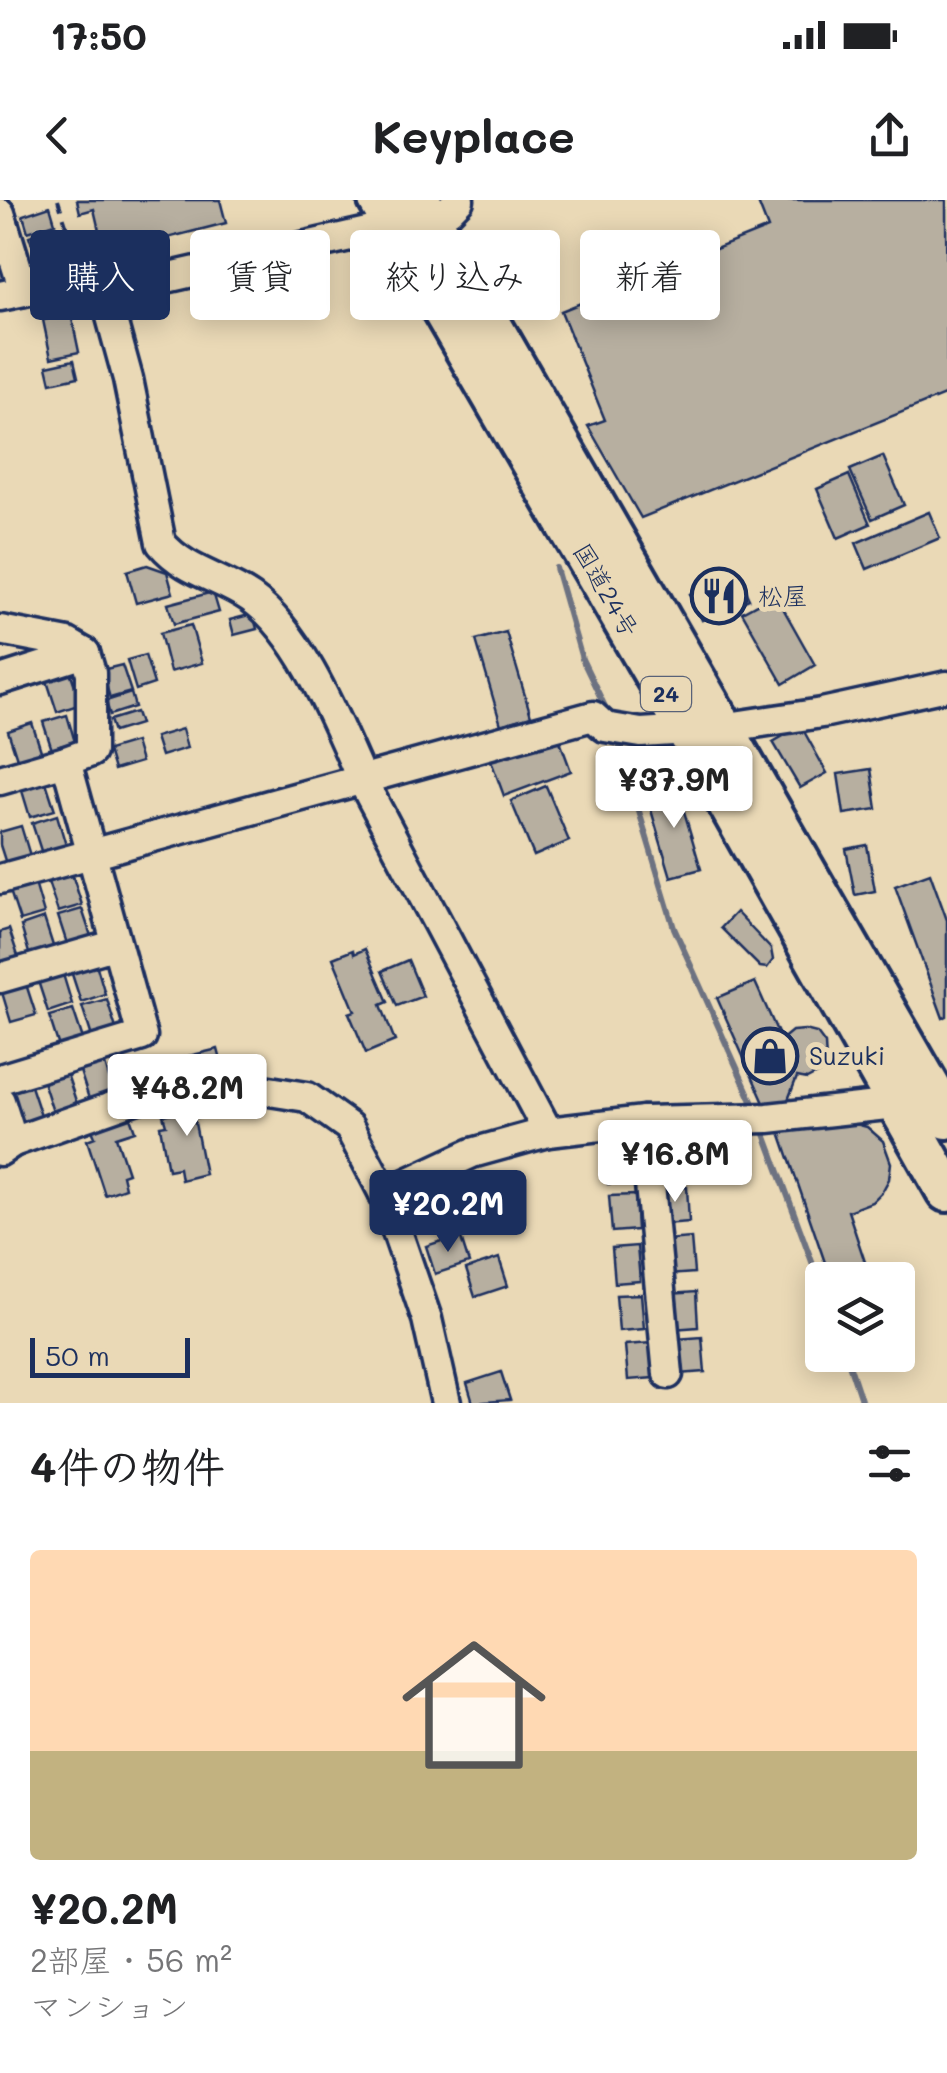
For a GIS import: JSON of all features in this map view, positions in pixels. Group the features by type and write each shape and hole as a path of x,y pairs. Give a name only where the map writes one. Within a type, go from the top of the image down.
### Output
{"highway":[{"name":"国道24号","path":"416,209 704,729 897,1104 947,1190"},
{"name":"国道24号","path":"704,729 944,1105"}],"street":[{"path":"170,277 416,209"},
{"path":"0,213 12,294"},
{"path":"107,320 128,379 161,543 174,558 250,597 277,621 309,673 548,1132"},
{"path":"0,630 68,643 85,653 90,673 92,752 0,780"},
{"path":"0,680 85,653"},
{"path":"0,879 593,716 614,729 641,733 704,729 822,713 947,686"},
{"path":"0,1078 142,1036 66,761"},
{"path":"0,978 114,944"},
{"path":"0,1102 6,1146 146,1095 220,1083 307,1097 349,1127 384,1194 427,1319 446,1403"},
{"path":"384,1194 472,1153 548,1132 644,1121 759,1118 897,1104 944,1105"},
{"path":"644,1121 668,1374"}],"path":[{"path":"58,200 71,230"}],"building":[{"path":"77,200 220,200 226,223 170,237 170,230 99,230 94,209 80,213"},
{"path":"757,200 946,200 947,394 641,518 588,426 605,420 561,311 580,303 580,320 720,320 720,247 768,228"},
{"path":"50,206 55,223 28,232 23,215"},
{"path":"43,320 72,320 79,352 51,358"},
{"path":"74,360 78,377 51,383 47,366"},
{"path":"883,456 904,505 872,519 850,470"},
{"path":"849,475 870,524 838,538 817,489"},
{"path":"929,512 940,538 867,569 856,543"},
{"path":"147,565 167,572 173,593 136,603 127,571"},
{"path":"737,573 749,599 702,620 690,594"},
{"path":"213,592 219,612 174,624 168,604"},
{"path":"775,594 815,665 783,684 742,612"},
{"path":"253,614 257,629 234,635 230,620"},
{"path":"191,625 202,663 170,672 160,633"},
{"path":"506,632 531,716 501,725 476,640"},
{"path":"145,655 154,684 136,690 127,660"},
{"path":"122,665 131,692 110,698 102,670"},
{"path":"70,671 81,704 57,712 46,678"},
{"path":"131,693 135,707 110,715 106,701"},
{"path":"136,712 140,724 114,732 110,720"},
{"path":"67,715 77,749 54,756 43,722"},
{"path":"32,723 43,757 19,765 8,731"},
{"path":"801,726 827,773 800,788 773,742"},
{"path":"182,729 187,748 161,756 155,737"},
{"path":"557,733 571,771 504,796 490,758"},
{"path":"135,742 141,762 114,770 108,750"},
{"path":"871,769 877,809 844,814 838,774"},
{"path":"44,776 55,810 30,817 20,784"},
{"path":"676,784 701,869 671,877 646,793"},
{"path":"546,786 569,841 534,856 511,801"},
{"path":"57,815 67,849 43,857 32,823"},
{"path":"21,826 31,859 7,867 0,832"},
{"path":"867,845 875,891 855,895 846,849"},
{"path":"71,871 82,905 58,912 47,879"},
{"path":"930,873 947,920 947,1016 943,1018 895,886"},
{"path":"34,880 44,914 20,921 9,888"},
{"path":"82,909 93,942 69,950 58,916"},
{"path":"736,912 771,949 773,960 767,968 760,967 721,928"},
{"path":"44,918 55,952 31,960 21,926"},
{"path":"9,929 20,962 0,969 0,932"},
{"path":"365,949 388,1002 381,1005 395,1041 366,1053 349,1013 355,1011 333,958"},
{"path":"95,960 105,994 81,1002 70,968"},
{"path":"408,960 423,996 397,1006 382,971"},
{"path":"62,971 72,1004 48,1012 37,978"},
{"path":"25,981 36,1015 11,1022 1,989"},
{"path":"755,982 781,1040 792,1031 805,1030 817,1033 825,1044 826,1061 820,1072 807,1079 797,1077 786,1105 765,1105 717,998"},
{"path":"107,999 117,1032 93,1040 82,1006"},
{"path":"73,1009 84,1042 60,1050 49,1016"},
{"path":"218,1049 223,1068 159,1084 155,1064"},
{"path":"104,1061 114,1095 90,1102 79,1068"},
{"path":"66,1071 77,1104 53,1112 42,1078"},
{"path":"30,1083 41,1116 16,1124 6,1091"},
{"path":"229,1100 231,1110 194,1118 205,1174 181,1180 179,1168 168,1170 160,1126 166,1125 163,1115"},
{"path":"130,1117 135,1131 116,1137 128,1173 122,1175 125,1188 105,1195 87,1140 95,1137 92,1130"},
{"path":"848,1122 867,1127 883,1141 891,1163 889,1179 872,1202 848,1211 865,1262 825,1262 780,1132"},
{"path":"681,1137 684,1172 659,1174 656,1139"},
{"path":"631,1147 634,1182 608,1184 606,1149"},
{"path":"489,1174 498,1202 464,1213 455,1185"},
{"path":"687,1187 689,1222 664,1224 661,1189"},
{"path":"436,1192 445,1219 411,1230 402,1202"},
{"path":"635,1195 637,1230 612,1232 609,1196"},
{"path":"460,1235 469,1263 435,1274 426,1246"},
{"path":"691,1238 694,1273 668,1275 666,1240"},
{"path":"637,1246 640,1281 615,1283 612,1248"},
{"path":"499,1258 508,1286 475,1297 466,1269"},
{"path":"696,1292 698,1327 673,1329 670,1294"},
{"path":"641,1294 644,1329 619,1331 616,1295"},
{"path":"702,1337 705,1372 679,1374 677,1339"},
{"path":"651,1343 654,1378 628,1380 625,1345"},
{"path":"501,1372 510,1400 473,1403 467,1383"}],"waterway":[{"path":"556,568 582,659 610,717"},
{"path":"617,738 674,928 756,1110"},
{"path":"762,1126 812,1262"},
{"path":"852,1372 862,1403"}],"place":[{"name":"松屋","path":"719,596"},
{"name":"Suzuki","path":"770,1056"}]}
